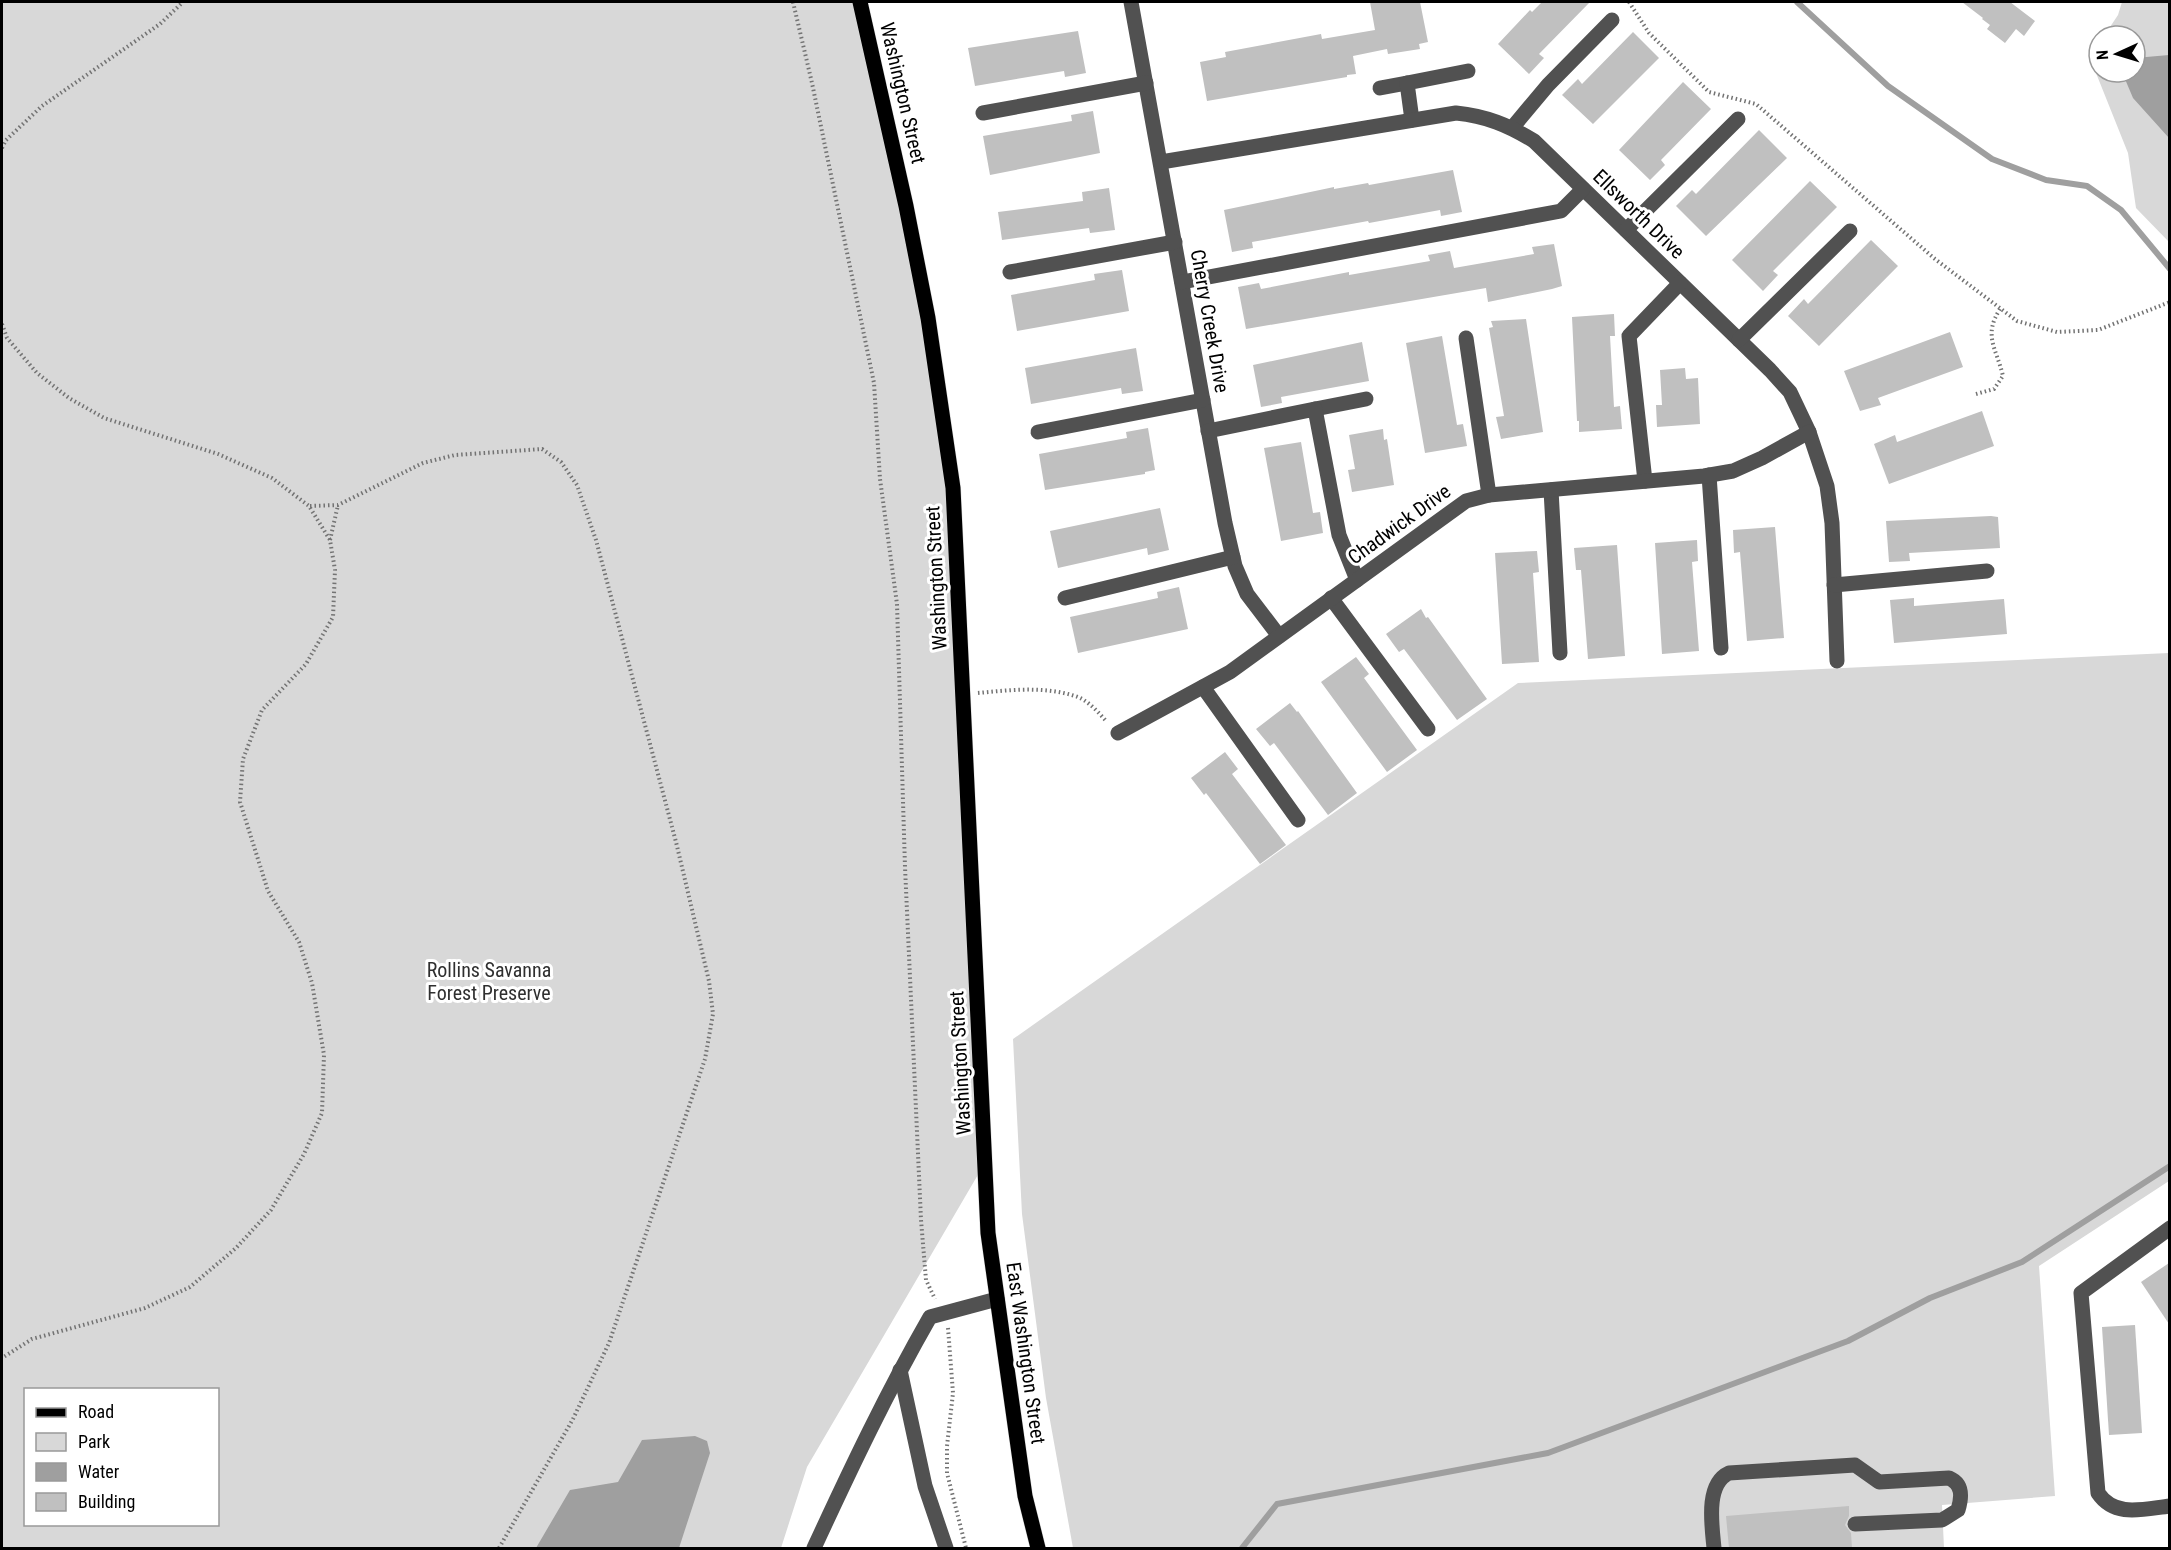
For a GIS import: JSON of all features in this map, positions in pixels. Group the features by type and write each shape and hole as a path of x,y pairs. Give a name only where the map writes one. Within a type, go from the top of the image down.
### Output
{"main road":[{"name":"Washington Street","path":"860,2 906,206 928,318 953,488 986,1161"},
{"name":"East Washington Street","path":"986,1161 988,1233 1025,1496 1038,1548"}],"street":[{"name":"Cherry Creek Drive","path":"1131,2 1208,431 1233,557 1247,594 1279,636"},
{"path":"1512,128 1548,85 1612,20"},
{"path":"1380,88 1468,71"},
{"path":"983,113 1146,83"},
{"path":"1407,83 1412,120"},
{"name":"Ellsworth Drive","path":"1161,162 1456,113 1478,115 1512,128 1534,141 1790,392 1809,432 1827,486 1832,523 1837,661"},
{"path":"1626,230 1738,119"},
{"path":"1182,282 1561,211 1583,189"},
{"path":"1739,340 1851,231"},
{"path":"1010,272 1175,242"},
{"path":"1645,481 1629,336 1680,283"},
{"path":"1466,338 1489,495"},
{"path":"1208,431 1366,399"},
{"path":"1038,432 1203,400"},
{"path":"1316,409 1340,535 1357,580"},
{"name":"Chadwick Drive","path":"1118,733 1230,672 1466,501 1489,495 1733,471 1809,432"},
{"path":"1709,475 1720,648"},
{"path":"1551,490 1560,652"},
{"path":"1065,597 1233,557"},
{"path":"1834,585 1987,571"},
{"path":"1331,598 1428,729"},
{"path":"1203,687 1298,820"},
{"path":"2169,1228 2081,1293 2098,1493 2105,1504 2124,1510 2169,1506"},
{"path":"814,1548 863,1441 930,1317 997,1299"},
{"path":"900,1370 924,1486 946,1547"},
{"path":"1714,1548 1711,1509 1716,1486 1722,1477 1729,1473 1855,1465 1879,1482 1949,1478 1956,1481 1961,1490 1962,1500 1959,1510 1942,1520 1855,1524"}],"path":[{"path":"2,148 6,140 42,106 160,24 183,2"},
{"path":"793,2 874,383 880,479 897,604 905,867 921,1220 926,1280 949,1330 953,1393 947,1446 947,1473 966,1548"},
{"path":"1629,2 1649,33 1709,92 1756,104 1935,259 2017,321 2057,333 2098,330 2169,302"},
{"path":"1976,394 1994,389 2003,376 1990,334 1992,321 2000,309"},
{"path":"2,324 7,338 37,373 69,398 104,418 218,454 272,478 309,506 330,540 335,570 333,617 306,664 262,710 243,759 240,802 268,891 299,942 312,983 324,1055 322,1113 304,1154 271,1210 236,1248 190,1287 145,1308 32,1339 2,1358"},
{"path":"309,506 338,505 423,463 455,455 542,449 561,462 578,485 596,540 676,842 709,981 712,1014 705,1059 609,1343 573,1419 499,1548"},
{"path":"330,540 338,505"},
{"path":"963,694 1044,689 1076,696 1092,706 1118,733"}],"green space":[{"name":"Rollins Savanna Forest Preserve","path":"2,2 860,2 953,488 986,1161 807,1467 781,1548 2,1548"},
{"path":"2122,2 2169,2 2169,242 2136,208 2128,153 2100,84 2147,84 2147,24 2112,24"},
{"path":"2169,653 2169,1181 2039,1266 2055,1496 1942,1505 1944,1548 1073,1548 1046,1398 1022,1214 1013,1039 1518,683"}],"water":[{"path":"2170,55 2169,138 2133,98 2127,84 2147,84 2147,57"},
{"path":"695,1436 707,1441 710,1453 679,1548 536,1548 570,1490 618,1482 642,1440"}],"building":[{"path":"1370,2 1420,2 1428,42 1419,44 1420,49 1388,54 1387,49 1353,56 1356,74 1347,75 1347,77 1207,101 1200,62 1226,57 1225,52 1321,34 1322,39 1375,30"},
{"path":"1542,2 1590,2 1539,54 1544,58 1529,74 1498,44 1530,10 1532,12"},
{"path":"1962,2 2010,2 2035,21 2024,36 2016,29 2005,43 1987,29 1990,25 1983,18"},
{"path":"1078,31 1086,73 1065,77 1064,71 975,86 968,48"},
{"path":"1633,32 1659,58 1593,124 1562,95 1578,79 1582,84"},
{"path":"1683,82 1711,109 1661,160 1665,165 1650,180 1619,150"},
{"path":"1093,111 1100,153 990,175 983,136 1072,121 1071,115"},
{"path":"1759,130 1787,158 1706,236 1676,206 1692,190 1696,194"},
{"path":"1453,170 1462,212 1441,216 1440,210 1369,223 1368,221 1252,242 1253,248 1232,252 1224,210 1334,187 1334,189 1368,183 1369,185"},
{"path":"1810,181 1837,207 1773,271 1778,275 1763,291 1732,260"},
{"path":"1109,188 1115,230 1090,233 1089,228 1002,240 998,212 1083,201 1082,192"},
{"path":"1871,240 1898,266 1819,346 1788,316 1804,299 1808,304"},
{"path":"1554,244 1562,286 1552,289 1488,302 1486,288 1246,329 1238,287 1259,283 1261,289 1349,272 1349,275 1430,261 1428,255 1450,251 1454,268 1534,254 1532,247"},
{"path":"1122,270 1129,311 1017,331 1011,295 1095,280 1094,274"},
{"path":"1614,314 1615,336 1610,336 1614,407 1620,406 1622,429 1579,432 1572,317"},
{"path":"1526,319 1543,432 1501,439 1496,417 1504,416 1489,328 1493,327 1491,321"},
{"path":"1950,332 1963,367 1878,398 1881,405 1860,411 1844,371"},
{"path":"1442,336 1457,425 1463,424 1467,446 1425,453 1406,343"},
{"path":"1362,342 1369,381 1281,397 1282,403 1261,407 1253,365"},
{"path":"1136,348 1143,391 1122,394 1121,388 1031,404 1025,368"},
{"path":"1685,368 1686,379 1698,378 1700,424 1657,427 1656,405 1662,405 1660,370"},
{"path":"1982,411 1994,446 1889,484 1874,444 1895,435 1897,442"},
{"path":"1148,428 1155,470 1145,472 1145,474 1045,490 1039,454 1127,438 1126,432"},
{"path":"1383,429 1384,440 1387,439 1394,485 1352,492 1348,470 1355,469 1349,435"},
{"path":"1301,442 1313,513 1320,512 1323,533 1281,541 1264,448"},
{"path":"1160,508 1169,550 1148,555 1147,548 1058,568 1050,531"},
{"path":"1998,517 2000,548 1909,553 1910,561 1889,562 1886,521"},
{"path":"1775,527 1784,638 1747,641 1740,552 1734,553 1733,530"},
{"path":"1697,540 1698,561 1692,562 1699,651 1662,654 1655,543"},
{"path":"1617,545 1625,656 1588,659 1581,570 1576,570 1574,548"},
{"path":"1537,551 1539,572 1533,573 1539,662 1502,664 1495,553"},
{"path":"1179,587 1188,629 1078,653 1070,617 1158,598 1157,592"},
{"path":"1914,598 1914,606 2004,599 2007,634 1894,643 1890,600"},
{"path":"1421,609 1487,699 1457,720 1404,649 1399,652 1386,634"},
{"path":"1356,657 1369,674 1364,678 1417,750 1387,772 1321,682"},
{"path":"1290,703 1357,793 1328,815 1274,743 1270,746 1256,729"},
{"path":"1225,752 1238,769 1232,774 1286,845 1260,864 1206,793 1204,795 1191,778"},
{"path":"2169,1263 2169,1324 2141,1282"},
{"path":"2135,1325 2142,1433 2109,1435 2102,1327"},
{"path":"1849,1506 1849,1516 1845,1525 1851,1533 1852,1548 1729,1548 1726,1516"}],"waterway":[{"path":"1797,2 1888,86 1992,159 2046,180 2087,186 2121,210 2170,269"},
{"path":"1242,1548 1277,1504 1548,1453 1848,1341 1930,1298 2022,1262 2170,1166"}]}
